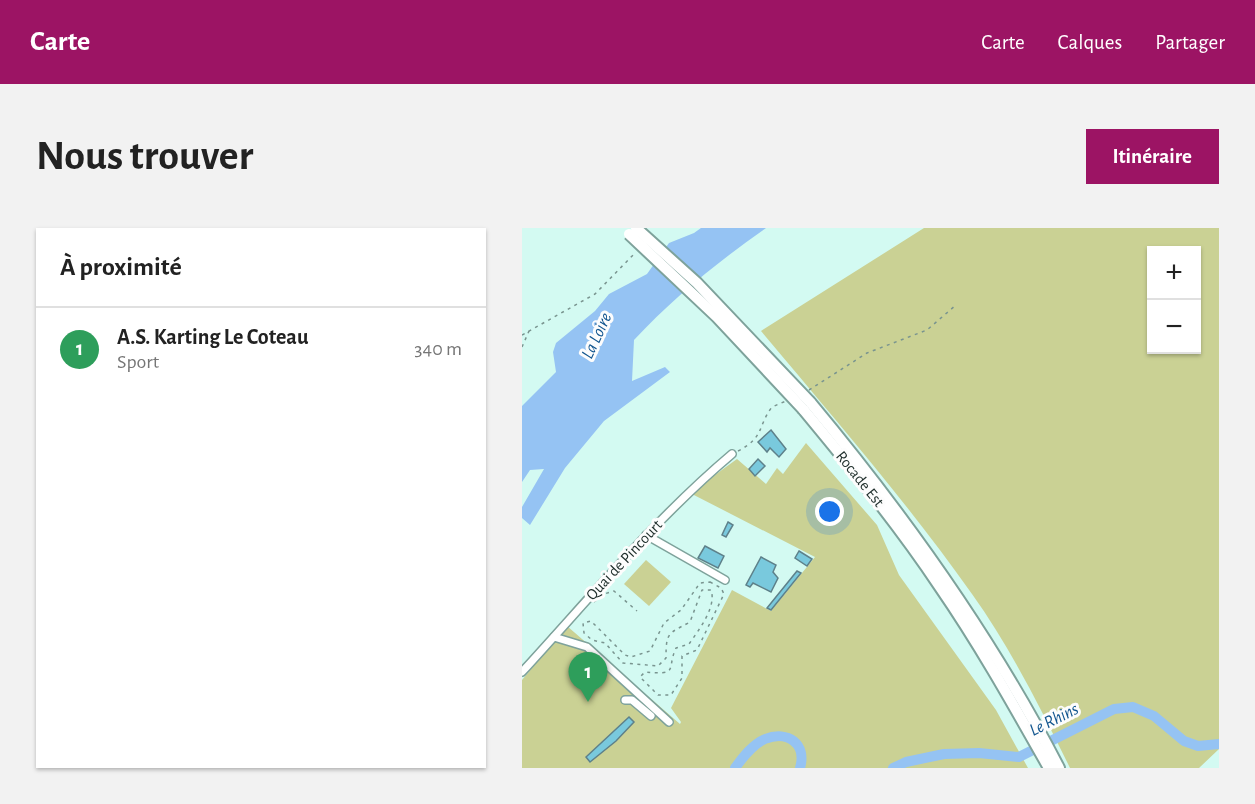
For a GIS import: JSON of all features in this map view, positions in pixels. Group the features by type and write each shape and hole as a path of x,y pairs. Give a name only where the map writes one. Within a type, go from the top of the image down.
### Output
{"highway":[{"name":"Rocade Est","path":"629,230 697,283 876,482 945,577 1006,672 1032,728 1055,766"}],"street":[{"name":"Quai de Pincourt","path":"522,672 646,535 696,484 732,454"},
{"path":"646,535 725,580"},
{"path":"554,637 587,647 669,722"},
{"path":"625,700 632,700 651,716"}],"path":[{"path":"522,335 595,294 641,244"},
{"path":"807,390 867,353 927,330 956,305"},
{"path":"522,347 529,336 529,330"},
{"path":"732,454 751,445 763,429 772,407 792,398"},
{"path":"710,582 718,585 724,594 697,650 682,656 682,678 671,695 658,695 640,677 645,672 662,674 670,671 674,665 676,648 689,644 705,621 712,599 711,590 702,590 690,622 670,632 667,636 666,658 658,666 623,663 606,644 592,640 584,633 584,623 591,621 625,655 631,657 650,651 664,623 681,610 695,588 700,583 710,582"},
{"path":"589,606 604,594 614,591 638,611"}],"green space":[{"path":"924,228 1219,228 1219,749 1199,768 1070,768 1012,657 986,614 896,493 761,331"},
{"path":"806,443 877,525 899,575 996,710 1028,768 522,768 522,680 567,626 680,724 681,722 671,708 732,590 771,611 815,557 690,493 737,459 766,484 777,468 783,474"},
{"path":"646,560 671,582 649,606 624,584"}],"water":[{"name":"La Loire","path":"701,228 766,228 664,309 634,340 632,381 665,367 670,372 604,421 565,468 530,525 522,518 522,507 544,469 530,470 522,482 522,406 556,372 553,352 556,343 595,311 609,294 647,274 669,243"}],"building":[{"path":"771,430 786,449 779,457 770,448 767,452 758,442"},
{"path":"758,459 765,466 755,476 749,469"},
{"path":"728,522 733,525 726,537 722,535"},
{"path":"705,546 724,556 718,568 698,558"},
{"path":"799,551 812,559 807,566 795,558"},
{"path":"761,557 776,565 773,572 778,578 771,592 753,583 750,587 746,585"},
{"path":"797,571 801,573 771,610 767,608"},
{"path":"629,717 634,722 616,741 590,762 586,757"}],"waterway":[{"name":"Le Rhins","path":"893,768 906,762 944,754 979,753 1019,757 1114,709 1133,707 1154,716 1184,741 1198,746 1219,744"},
{"name":"Le Rhins","path":"735,768 756,744 765,739 781,736 794,741 798,746 801,752 800,768"}],"place":[{"name":"A.S. Karting Le Coteau","path":"588,702"}]}
